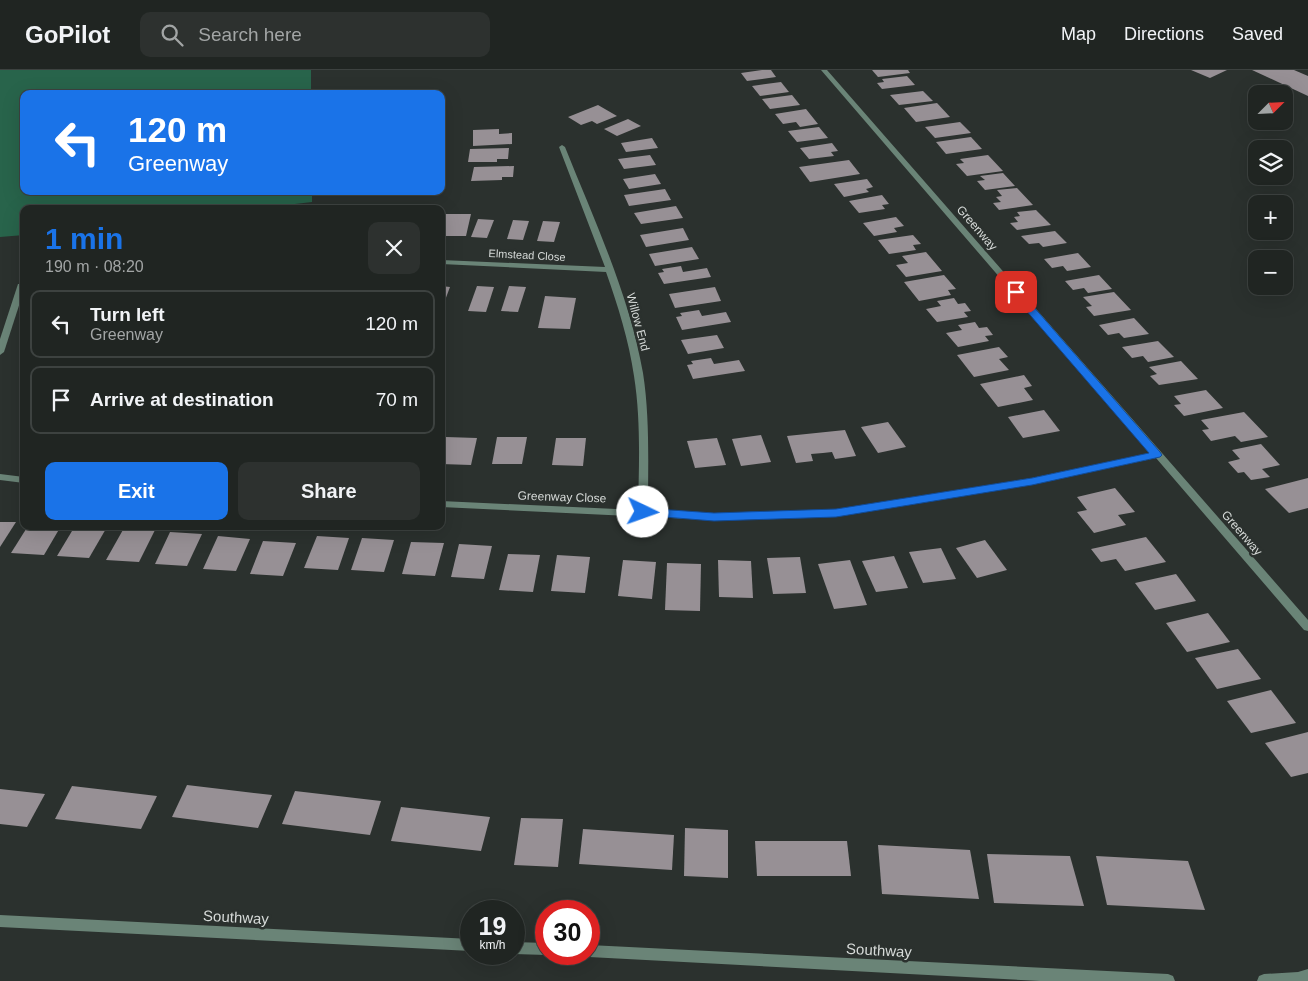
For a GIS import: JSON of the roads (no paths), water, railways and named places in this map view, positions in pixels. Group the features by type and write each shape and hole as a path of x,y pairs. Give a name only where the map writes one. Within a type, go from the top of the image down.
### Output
{"street":[{"name":"Greenway","path":"824,70 1156,455 1308,627"},
{"name":"Willow End","path":"562,147 611,270 635,357 643,425 643,512"},
{"name":"Elmstead Close","path":"445,262 611,270"},
{"path":"0,352 20,289"},
{"name":"Greenway Close","path":"445,504 548,510 643,512 714,517 836,513 1032,481 1156,455"},
{"path":"0,477 20,480"},
{"name":"Southway","path":"0,921 460,944"},
{"name":"Southway","path":"600,952 1168,981"},
{"path":"1264,981 1298,979 1308,976"}]}
